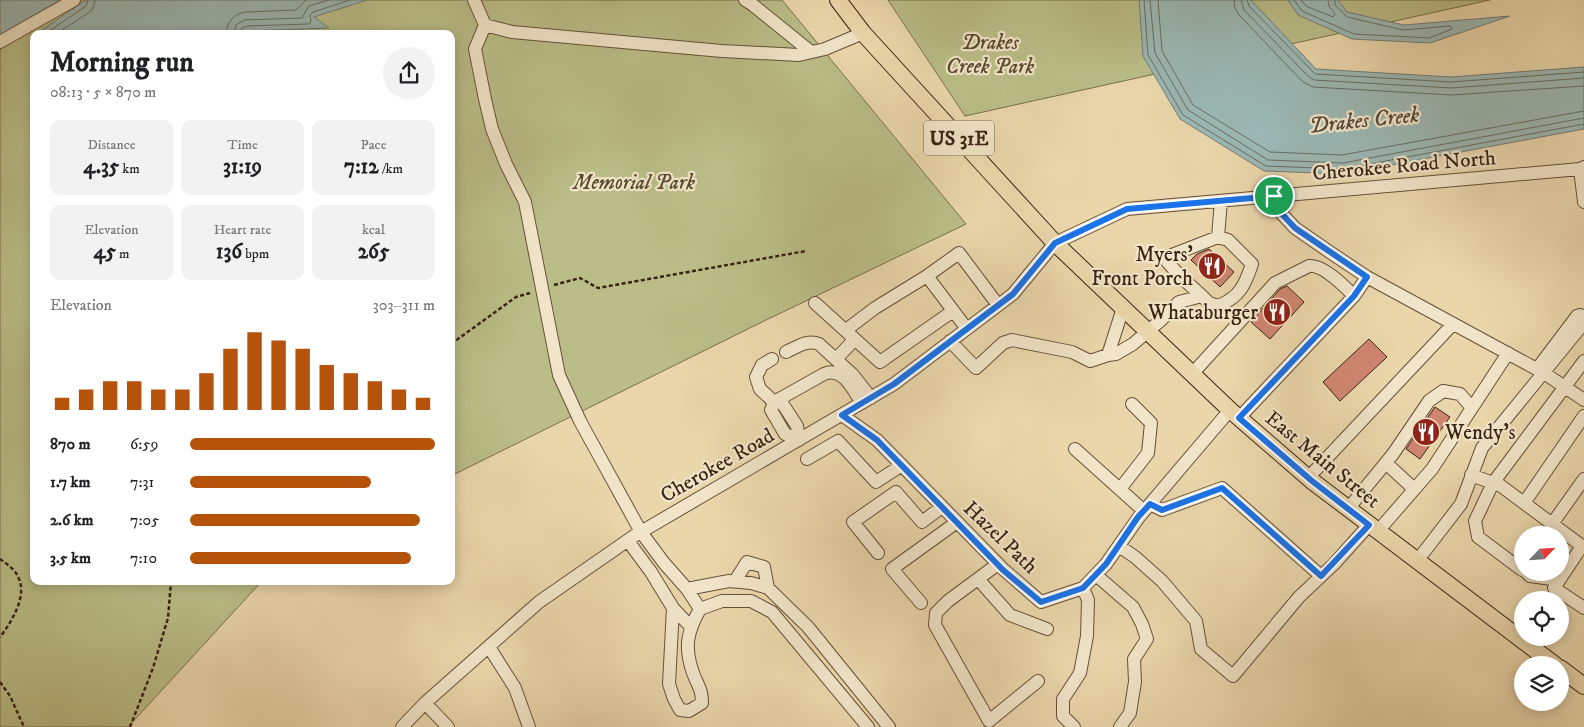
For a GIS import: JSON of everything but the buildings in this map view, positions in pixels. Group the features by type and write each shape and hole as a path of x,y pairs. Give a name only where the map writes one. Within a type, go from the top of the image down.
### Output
{"main road":[{"name":"East Main Street","path":"838,0 863,33 1055,243 1192,374 1308,478 1543,656"},
{"path":"1569,675 1584,686"}],"street":[{"path":"0,42 74,0"},
{"path":"474,0 485,25 475,49 485,99 492,129 506,164 525,202 558,375 580,422 642,532 700,608"},
{"path":"745,0 811,52"},
{"path":"485,25 512,32 722,51 799,55 825,49 863,33"},
{"path":"1582,168 1584,202"},
{"name":"Cherokee Road North","path":"1055,243 1127,209 1582,168"},
{"path":"1274,196 1282,214 1295,228 1367,277 1540,371 1584,400"},
{"path":"1218,237 1221,201"},
{"path":"1218,237 1228,240 1252,264 1240,292 1218,306 1209,303 1164,258 1218,237"},
{"name":"Cherokee Road","path":"402,727 425,703 539,602 642,532 894,384 1013,294 1055,243"},
{"path":"836,359 850,335 875,308 927,276 959,253 998,305"},
{"path":"1192,374 1275,283 1309,266 1313,265 1320,268 1344,285 1354,296"},
{"path":"1179,275 1182,286 1179,302"},
{"path":"927,276 967,329"},
{"name":"Hazel Path","path":"842,415 877,440 998,564 1041,602 1083,588 1106,564 1147,507 1235,414 1354,296 1367,277"},
{"path":"950,341 976,368 1003,343 1012,340 1072,352 1090,361 1116,354 1148,332 1179,302 1202,296"},
{"path":"815,303 880,362 953,312"},
{"path":"1108,355 1123,308"},
{"path":"1417,561 1461,504 1482,448 1538,378 1540,371 1577,316 1580,314 1584,316"},
{"path":"1540,371 1584,323"},
{"path":"1308,478 1453,324"},
{"path":"786,352 804,343 814,342 819,344 853,375 866,400"},
{"path":"1119,546 1135,557 1162,582 1196,621 1201,648 1233,676 1299,597 1414,489 1432,469 1508,353"},
{"path":"772,360 762,365 758,371 756,377 760,389 774,402 782,403 797,426 799,440"},
{"path":"1514,564 1478,536 1475,521 1493,483 1584,361"},
{"path":"774,402 824,374 834,372 844,378 866,400"},
{"path":"1348,509 1386,463 1430,401 1443,390 1460,394 1472,408"},
{"path":"1120,489 1148,452 1151,423 1132,404"},
{"path":"1524,503 1584,416"},
{"path":"807,459 838,441 876,482 902,465"},
{"path":"1075,449 1120,489 1147,507 1162,510 1222,488 1321,576"},
{"path":"1386,463 1414,489"},
{"path":"1471,475 1501,486 1552,524 1580,538 1582,546 1569,565"},
{"path":"1552,524 1584,478"},
{"path":"878,553 853,522 896,492 922,522 942,507"},
{"path":"921,603 892,569 957,522"},
{"path":"628,541 651,572 673,608 690,626"},
{"path":"735,582 747,562 764,567 770,590 765,609"},
{"path":"998,564 948,601 936,613 935,625 989,721 1038,681"},
{"path":"1096,575 1133,607 1147,639 1134,659 1135,682 1130,713 1120,727"},
{"path":"978,579 1010,615 1047,629"},
{"path":"687,589 729,581 751,583 770,590 814,635 889,727"},
{"path":"1558,581 1554,588 1583,605"},
{"path":"1074,727 1063,716 1063,700 1080,673 1087,636 1088,600 1083,588"},
{"path":"673,608 669,684 680,710 689,711 702,703 702,692 688,657 687,641 690,626 700,608 722,601 742,601 751,602 772,612 868,727"},
{"path":"802,647 814,635"},
{"path":"489,647 515,688 529,727"},
{"path":"851,706 863,694"},
{"path":"425,703 448,727"}],"path":[{"path":"455,341 516,297 580,278 598,288 806,252"},
{"path":"0,558 16,572 20,580 21,593 16,610 0,637"},
{"path":"130,727 153,668 168,618 171,585"},
{"path":"0,682 10,696 24,727"}],"green space":[{"name":"Memorial Park","path":"70,0 782,0 966,224 762,322 455,474 455,30 30,30 30,585 258,585 128,727 0,727 0,40"},
{"name":"Drakes Creek Park","path":"888,0 1490,0 965,116"}],"water":[{"path":"0,0 61,0 0,40"},
{"path":"86,0 367,0 314,17 329,28 275,30 42,30"},
{"name":"Drakes Creek","path":"1139,0 1251,0 1316,69 1451,77 1584,67 1584,129 1343,174 1264,171 1180,119 1143,56"},
{"path":"1288,0 1338,0 1347,12 1404,25 1510,16 1430,43 1352,39 1298,15"}],"place":[{"name":"Myers' Front Porch","path":"1212,266"},
{"name":"Whataburger","path":"1277,312"},
{"name":"Wendy's","path":"1426,432"}],"route":[{"path":"1274,196 1282,214 1295,228 1367,277 1354,296 1239,418 1312,481 1369,525 1321,576 1222,488 1162,510 1150,504 1138,517 1106,564 1083,588 1041,602 1003,570 877,440 842,415 894,384 1013,294 1055,243 1127,209 1274,196"}]}
